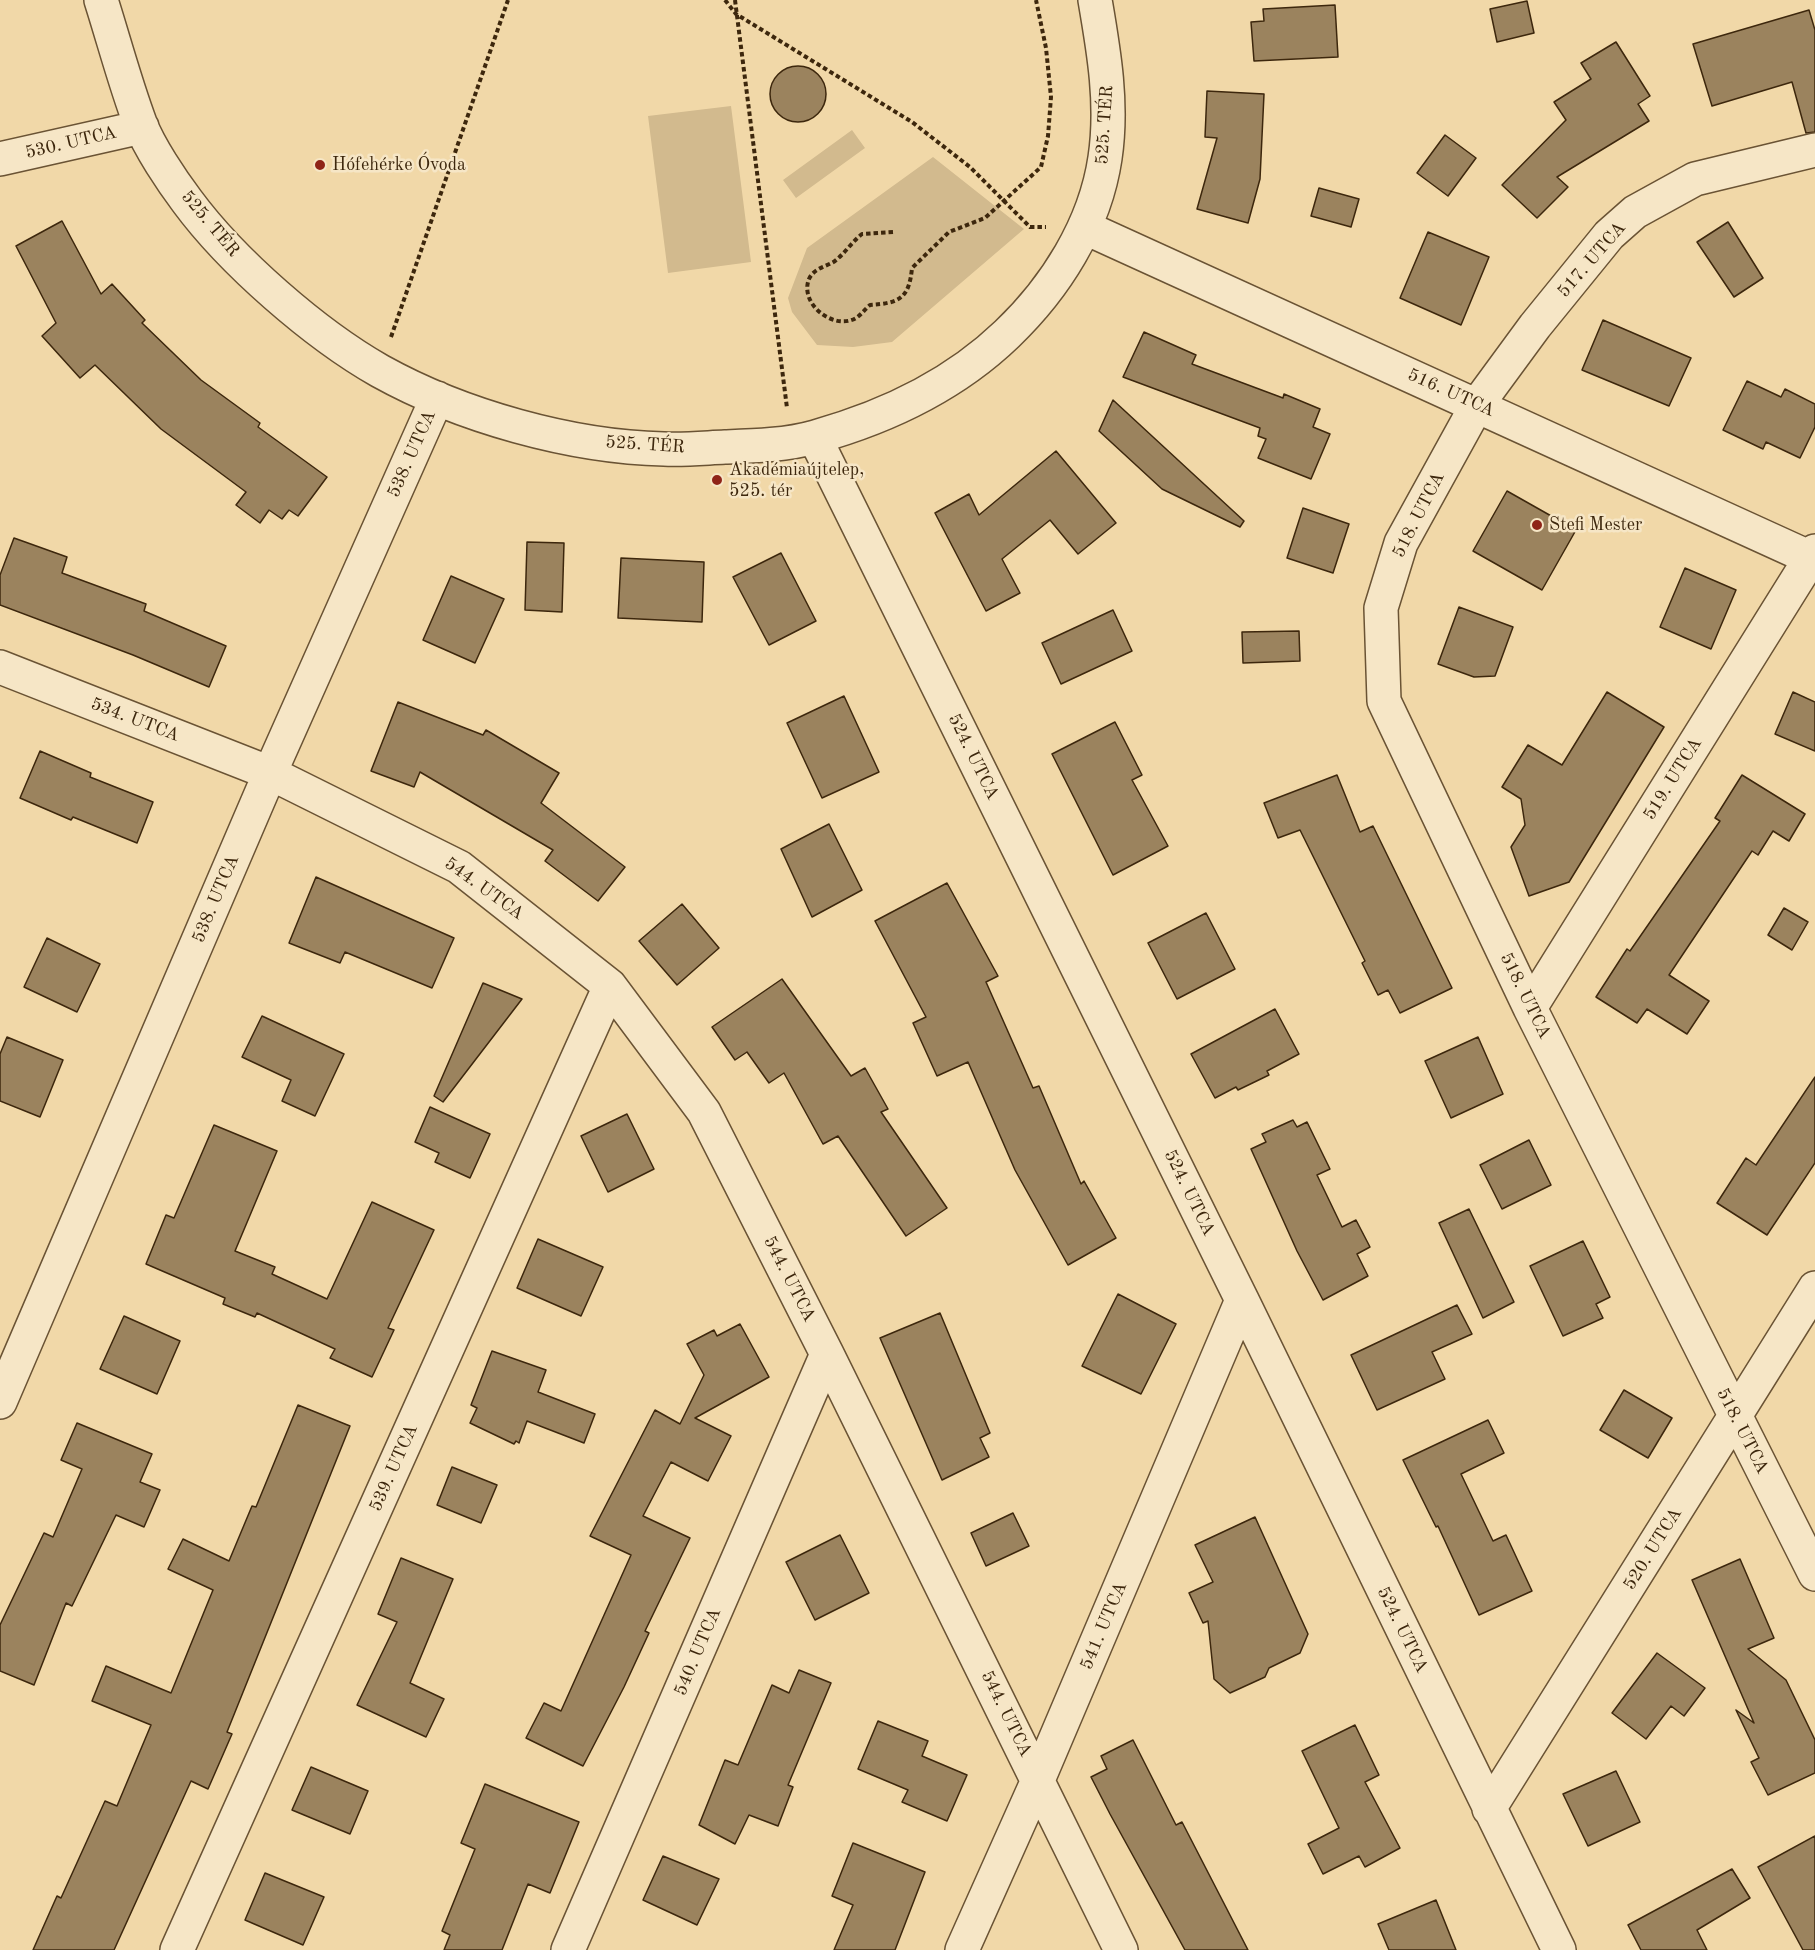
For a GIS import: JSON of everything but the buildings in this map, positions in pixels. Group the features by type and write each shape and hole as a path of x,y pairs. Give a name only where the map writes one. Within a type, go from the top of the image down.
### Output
{"street":[{"name":"525. TÉR","path":"101,0 142,127 187,202 252,273 321,331 380,370 436,398 513,424 587,441 662,449 803,440 915,402 983,358 1034,308 1086,228 1105,159 1108,77 1095,0"},
{"name":"530. UTCA","path":"0,159 142,127"},
{"name":"517. UTCA","path":"1477,405 1535,326 1609,235 1635,212 1695,179 1815,150"},
{"name":"516. UTCA","path":"1086,228 1814,556"},
{"name":"538. UTCA","path":"0,1402 270,773 436,398"},
{"name":"518. UTCA","path":"1477,405 1401,543 1381,608 1384,701 1530,1008 1815,1574"},
{"name":"524. UTCA","path":"803,440 1242,1300 1559,1950"},
{"name":"519. UTCA","path":"1530,1008 1814,556"},
{"name":"534. UTCA","path":"0,667 270,773"},
{"name":"544. UTCA","path":"270,773 459,867 610,986 704,1112 827,1354 1121,1950"},
{"name":"539. UTCA","path":"177,1950 610,986"},
{"name":"520. UTCA","path":"1489,1809 1815,1288"},
{"name":"541. UTCA","path":"962,1950 1038,1780 1242,1300"},
{"name":"540. UTCA","path":"568,1950 827,1354"}],"path":[{"path":"380,370 508,0"},
{"path":"725,0 736,14 912,122 970,167 1030,227 1086,228"},
{"path":"735,0 803,440"},
{"path":"893,232 862,234 835,261 819,268 810,276 807,286 811,303 821,314 841,320 856,318 870,305 892,304 905,295 911,284 912,268 949,232 985,218 1041,167 1048,136 1051,97 1036,0"}],"shaded area":[{"path":"731,106 751,262 668,273 648,116"},
{"path":"852,130 865,148 796,198 783,180"},
{"path":"933,157 1024,229 892,342 853,347 817,345 792,312 788,298 807,248"}],"place":[{"name":"Hófehérke Óvoda","path":"320,165"},
{"name":"Akadémiaújtelep, 525. tér","path":"717,480"},
{"name":"Stefi Mester","path":"1537,525"}]}
